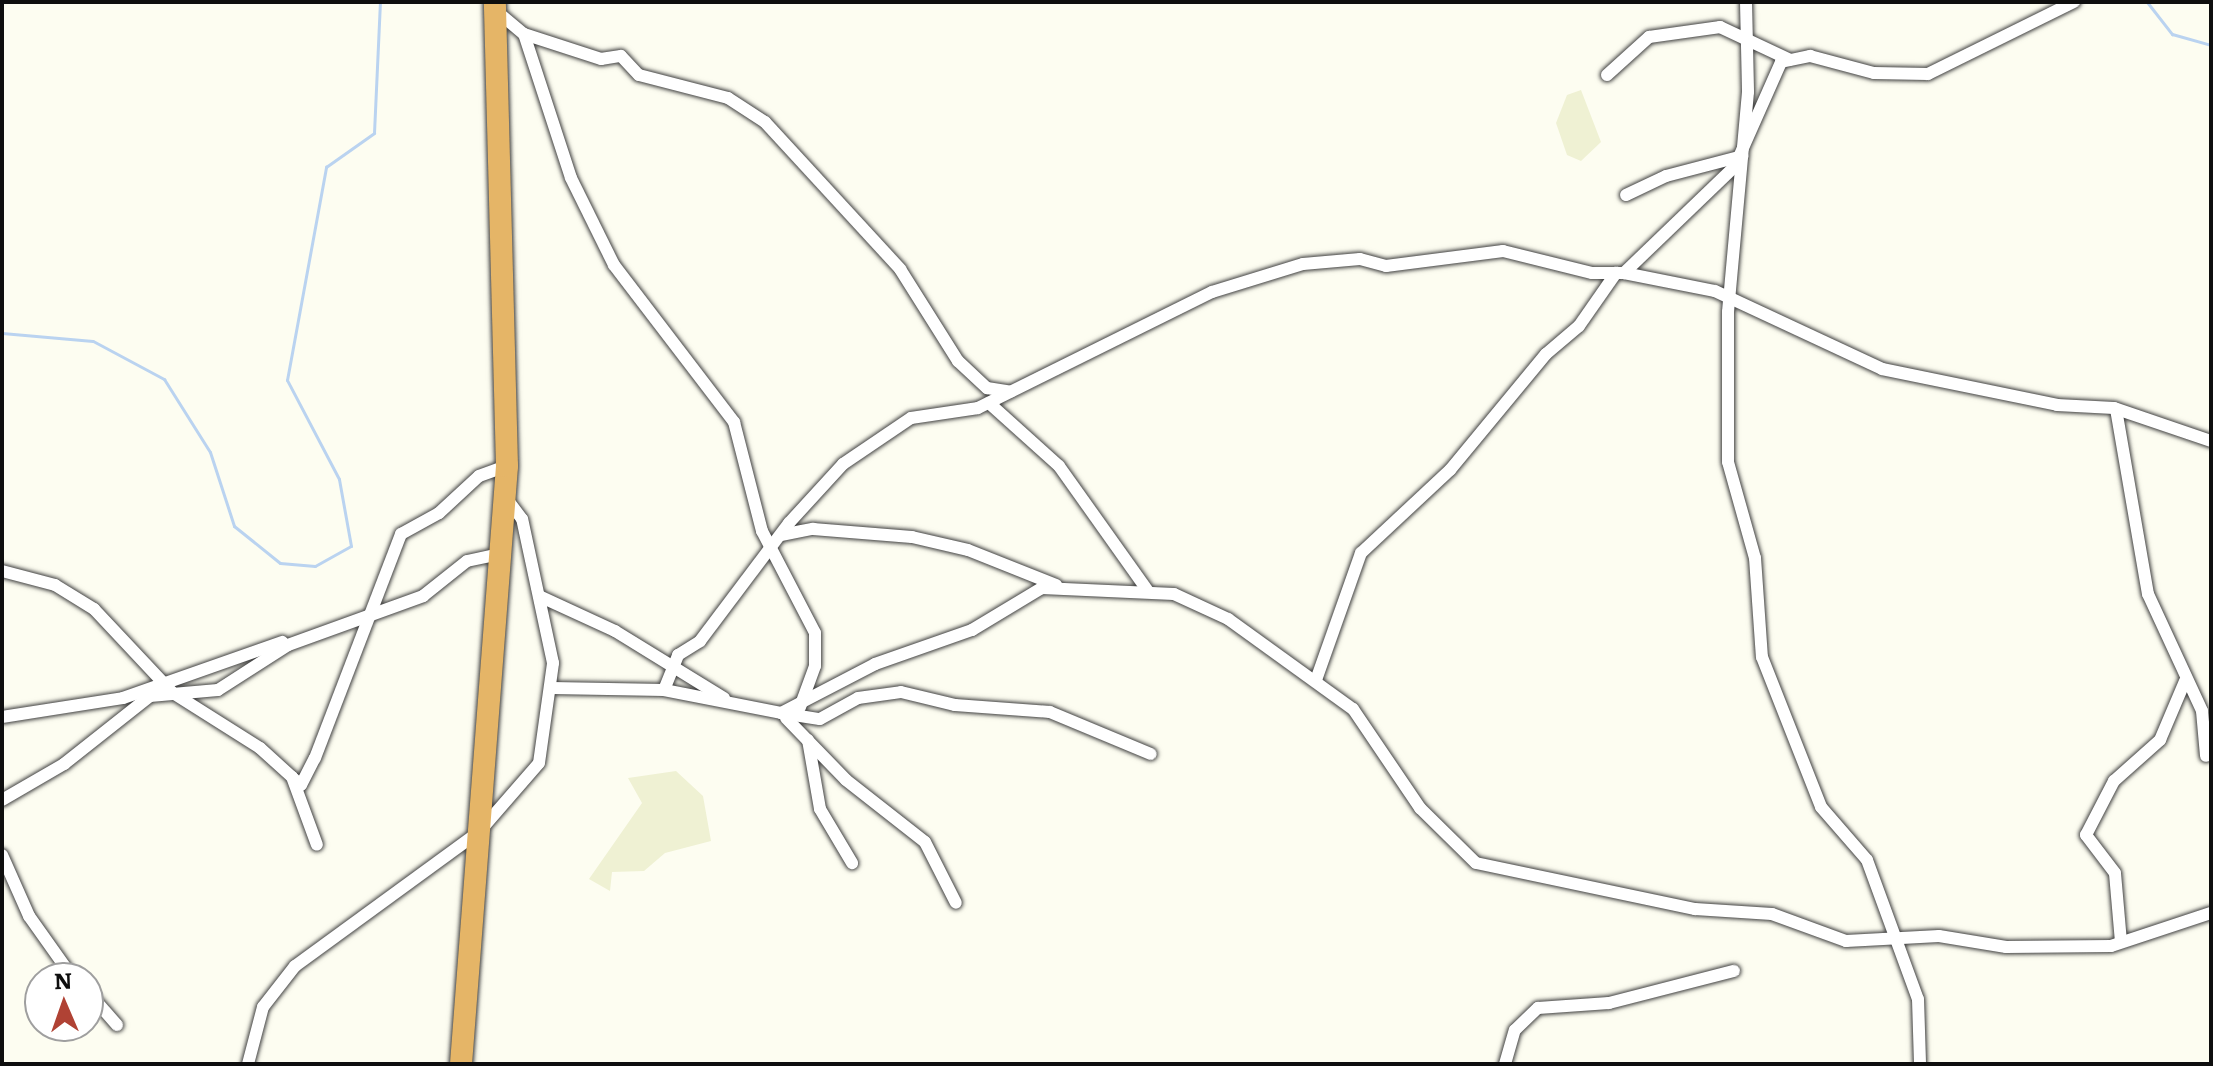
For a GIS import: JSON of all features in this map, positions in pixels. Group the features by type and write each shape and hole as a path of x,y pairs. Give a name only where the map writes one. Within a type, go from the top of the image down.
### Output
{"highway":[{"path":"461,1064 507,466 492,5"}],"street":[{"path":"1746,2 1742,156 1729,299 1726,446 1755,558 1762,657 1815,795 1863,852 1921,1009 1920,1064"},
{"path":"1316,680 1361,553 1450,470 1546,354 1579,326 1620,273 1742,156 1781,62 1810,56 1874,73 1928,74 2074,2"},
{"path":"492,5 524,34 601,59 621,56 639,75 728,98 765,122 900,269 958,361 987,388 1012,393"},
{"path":"1607,75 1649,37 1720,27 1790,60"},
{"path":"524,34 571,178 614,265 734,422 774,542 815,633 815,666 800,707"},
{"path":"1626,195 1742,156"},
{"path":"664,690 672,669 774,542 843,464 911,418 989,403 1212,292 1303,264 1360,259 1386,266 1503,251 1620,273 1729,299 1882,369 2057,405 2116,409 2211,441"},
{"path":"989,403 1059,466 1147,590"},
{"path":"2116,409 2148,594 2185,681 2202,711 2206,756 2211,747"},
{"path":"2,571 55,585 94,609 177,696 301,785 401,534 439,513 479,476 507,466"},
{"path":"248,1064 263,1007 295,966 479,832 539,763 552,688 539,596 522,519 504,496"},
{"path":"774,542 813,529 912,537 968,550 1057,585 1174,594 1228,619 1353,709 1420,808 1476,863 1695,909 1772,914 1846,941 1976,938 2006,947 2121,942 2211,913"},
{"path":"2,800 64,764 150,696 218,690 288,645 423,596 467,561 500,554"},
{"path":"781,713 800,707 875,664 972,630 1057,585"},
{"path":"539,596 615,631 672,669 731,702"},
{"path":"2,717 166,686 282,642"},
{"path":"2121,942 2115,873 2086,835 2114,781 2160,740 2185,681"},
{"path":"552,688 664,690 820,719 858,698 901,692 955,705 1050,712 1151,754"},
{"path":"781,713 846,780 925,842 956,903"},
{"path":"808,740 820,809 852,863"},
{"path":"292,777 317,845"},
{"path":"2,855 29,916 62,962"},
{"path":"1505,1064 1515,1030 1538,1008 1609,1003 1734,971"},
{"path":"104,1010 117,1025"}],"green space":[{"path":"1581,90 1601,142 1581,161 1567,155 1556,123 1567,95"},
{"path":"676,771 703,796 711,841 665,853 644,871 612,872 610,891 589,879 642,803 628,778"}],"waterway":[{"path":"2,333 93,341 164,379 210,452 234,526 280,563 315,566 351,546 339,479 287,380 326,167 374,133 380,2"},
{"path":"2147,2 2172,34 2211,45"}]}
